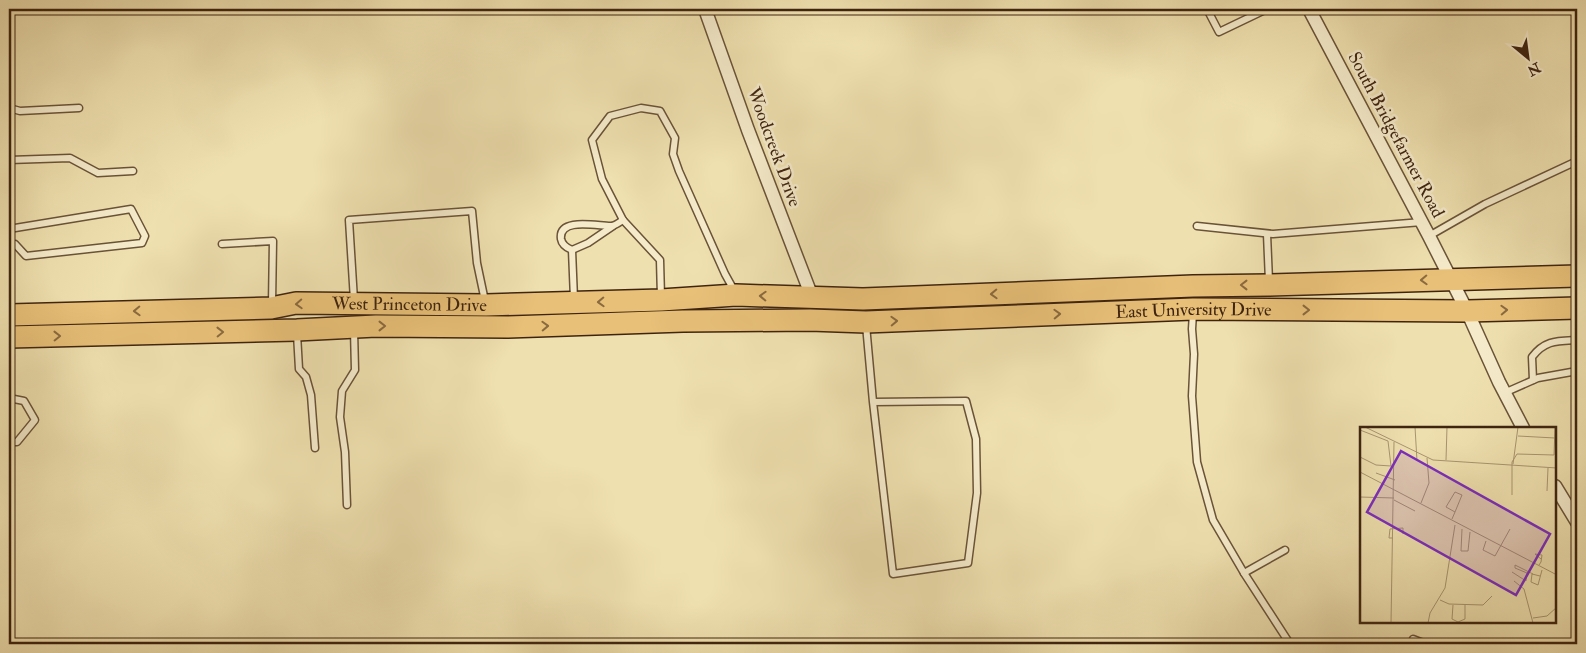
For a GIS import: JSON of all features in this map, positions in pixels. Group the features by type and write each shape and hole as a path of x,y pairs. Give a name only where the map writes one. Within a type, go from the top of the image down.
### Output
{"highway":[{"name":"East University Drive","path":"810,320 864,310 1193,286 1577,276"},
{"name":"West Princeton Drive","path":"9,337 297,330 354,316 486,306 661,300 736,295 812,297"},
{"name":"East University Drive","path":"812,297 864,310 1193,309 1467,311 1577,308"},
{"name":"West Princeton Drive","path":"9,315 272,308 296,303 354,316 376,326 508,327 683,321 810,320"}],"street":[{"name":"Woodcreek Drive","path":"706,9 748,130 812,297"},
{"name":"South Bridgefarmer Road","path":"1309,9 1422,222 1467,311 1504,393 1522,427"},
{"path":"1556,488 1577,522"}],"lane":[{"path":"1208,9 1219,32 1266,9"},
{"path":"9,108 20,111 79,108"},
{"path":"661,300 660,260 623,220 602,178 592,140 610,116 641,108 660,111 675,138 673,154 679,171 736,295"},
{"path":"9,160 70,158 98,173 133,171"},
{"path":"1429,236 1485,204 1577,161"},
{"path":"9,229 131,209 145,236 142,243 26,256 15,244 9,244"},
{"path":"347,505 345,452 340,417 342,391 355,370 349,220 472,211 477,263 486,306"},
{"path":"572,250 588,243 623,220"},
{"path":"1197,226 1267,234 1422,222"},
{"path":"572,250 564,244 561,238 562,231 566,227 574,224 613,226"},
{"path":"1267,234 1269,285"},
{"path":"222,244 273,241 272,308"},
{"path":"572,250 574,303"},
{"path":"1193,309 1194,354 1192,396 1197,462 1213,520 1244,573 1290,644"},
{"path":"864,310 873,402 893,574 968,563 977,493 976,439 966,401 873,402"},
{"path":"297,330 299,369 306,378 311,395 315,448"},
{"path":"1533,380 1532,357 1538,349 1546,343 1577,340"},
{"path":"1504,393 1533,380 1577,371"},
{"path":"9,398 24,401 35,420 16,442 9,442"},
{"path":"1244,573 1285,550"},
{"path":"1413,639 1426,644"}]}
